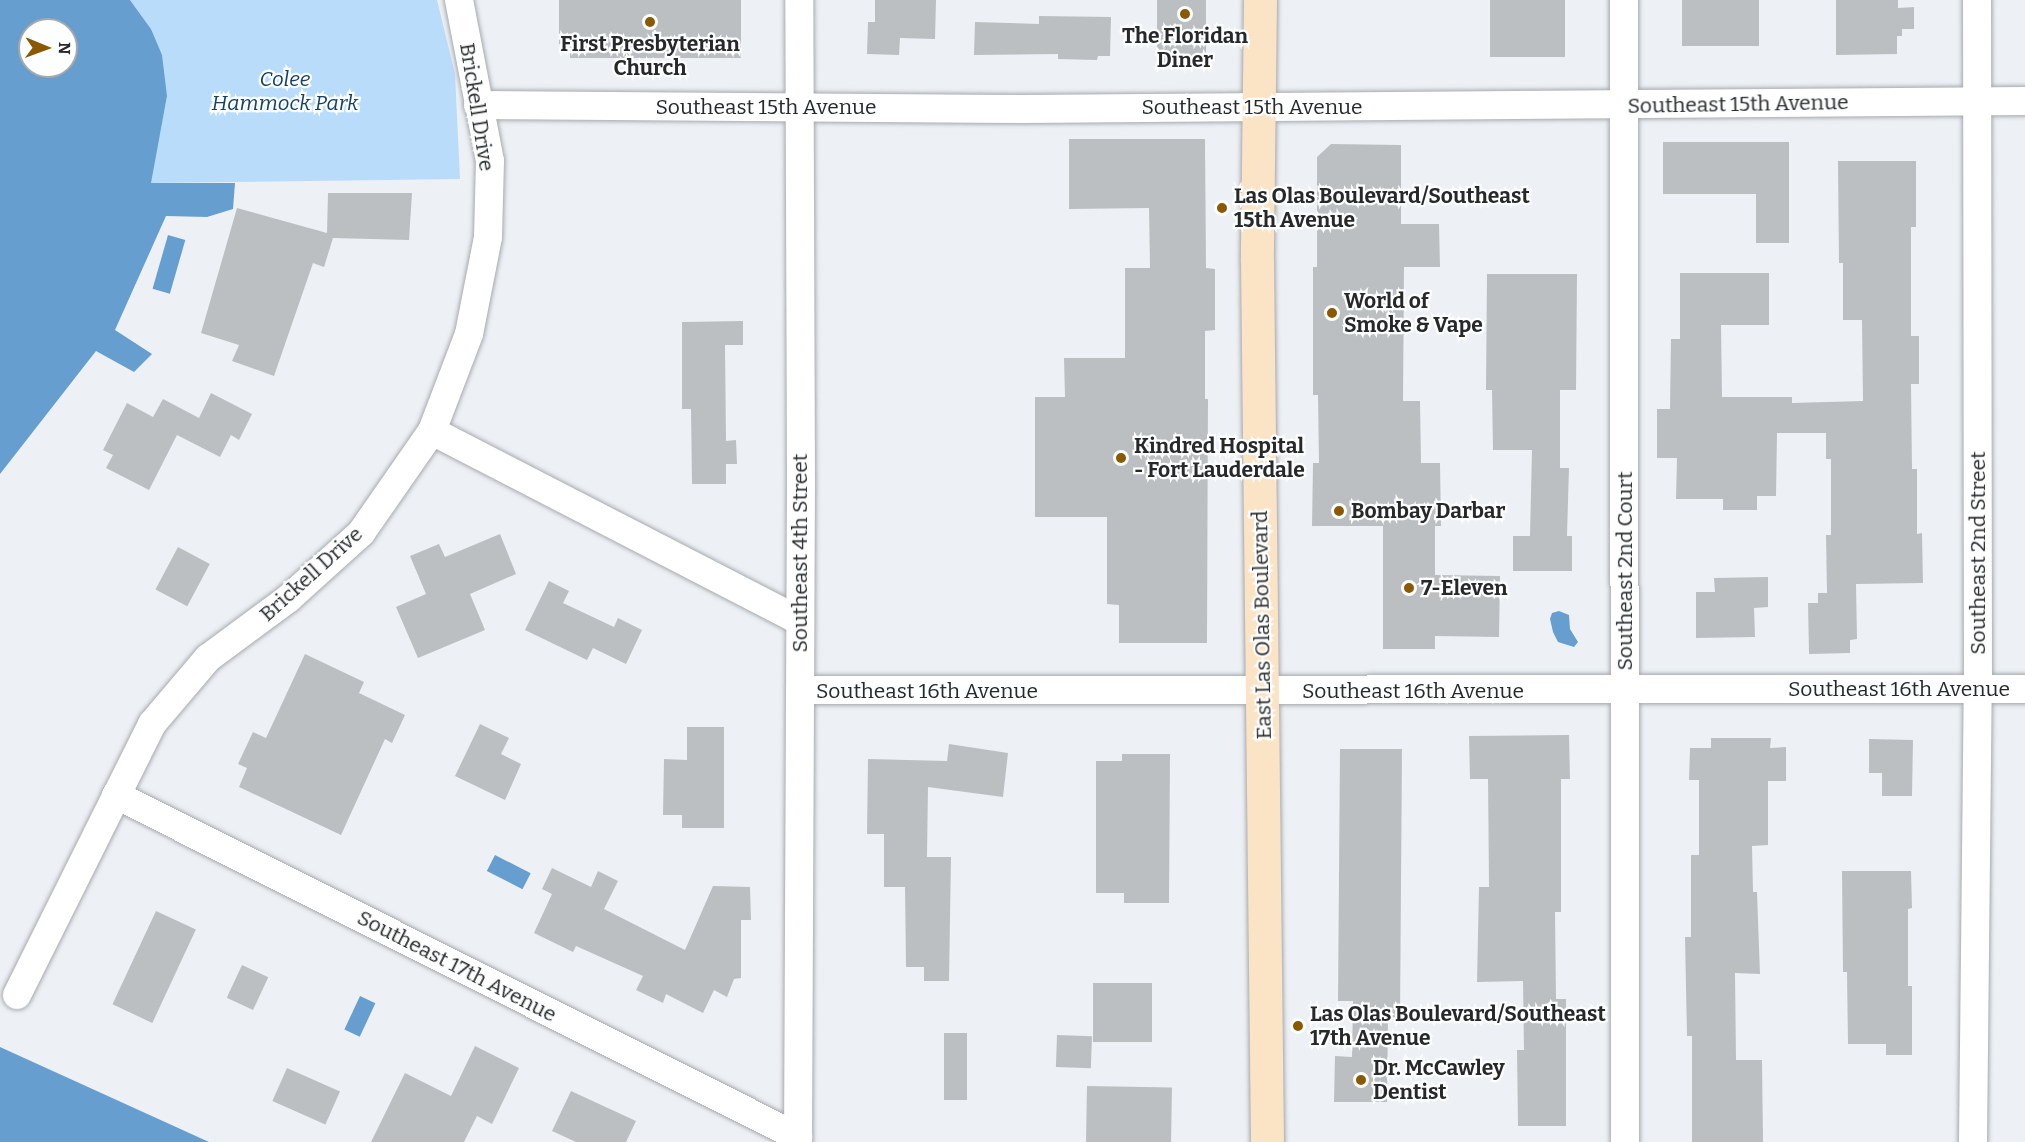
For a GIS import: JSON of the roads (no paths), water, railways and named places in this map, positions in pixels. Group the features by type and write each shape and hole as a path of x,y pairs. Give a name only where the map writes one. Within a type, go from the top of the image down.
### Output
{"main road":[{"name":"East Las Olas Boulevard","path":"1260,0 1257,261 1268,1142"}],"street":[{"name":"Brickell Drive","path":"17,996 152,724 208,658 289,598 361,533 432,431 469,334 488,237 490,160 459,0"},
{"name":"Southeast 4th Street","path":"798,1140 799,0"},
{"name":"Southeast 2nd Court","path":"1624,0 1625,1142"},
{"name":"Southeast 2nd Street","path":"1973,1142 1978,689 1977,0"},
{"name":"Southeast 15th Avenue","path":"478,105 1022,109 2025,101"},
{"path":"432,431 800,621"},
{"name":"Southeast 16th Avenue","path":"800,690 1263,692 1626,688 2025,689"},
{"name":"Southeast 17th Avenue","path":"116,795 798,1140"}],"place":[{"name":"The Floridan Diner","path":"1185,14"},
{"name":"First Presbyterian Church","path":"650,22"},
{"name":"Las Olas Boulevard/Southeast 15th Avenue","path":"1222,208"},
{"name":"World of Smoke & Vape","path":"1332,313"},
{"name":"Kindred Hospital - Fort Lauderdale","path":"1121,458"},
{"name":"Bombay Darbar","path":"1339,511"},
{"name":"7-Eleven","path":"1409,588"},
{"name":"Las Olas Boulevard/Southeast 17th Avenue","path":"1298,1026"},
{"name":"Dr. McCawley Dentist","path":"1361,1080"}],"park label":[{"name":"Colee Hammock Park","path":"285,91"}]}
